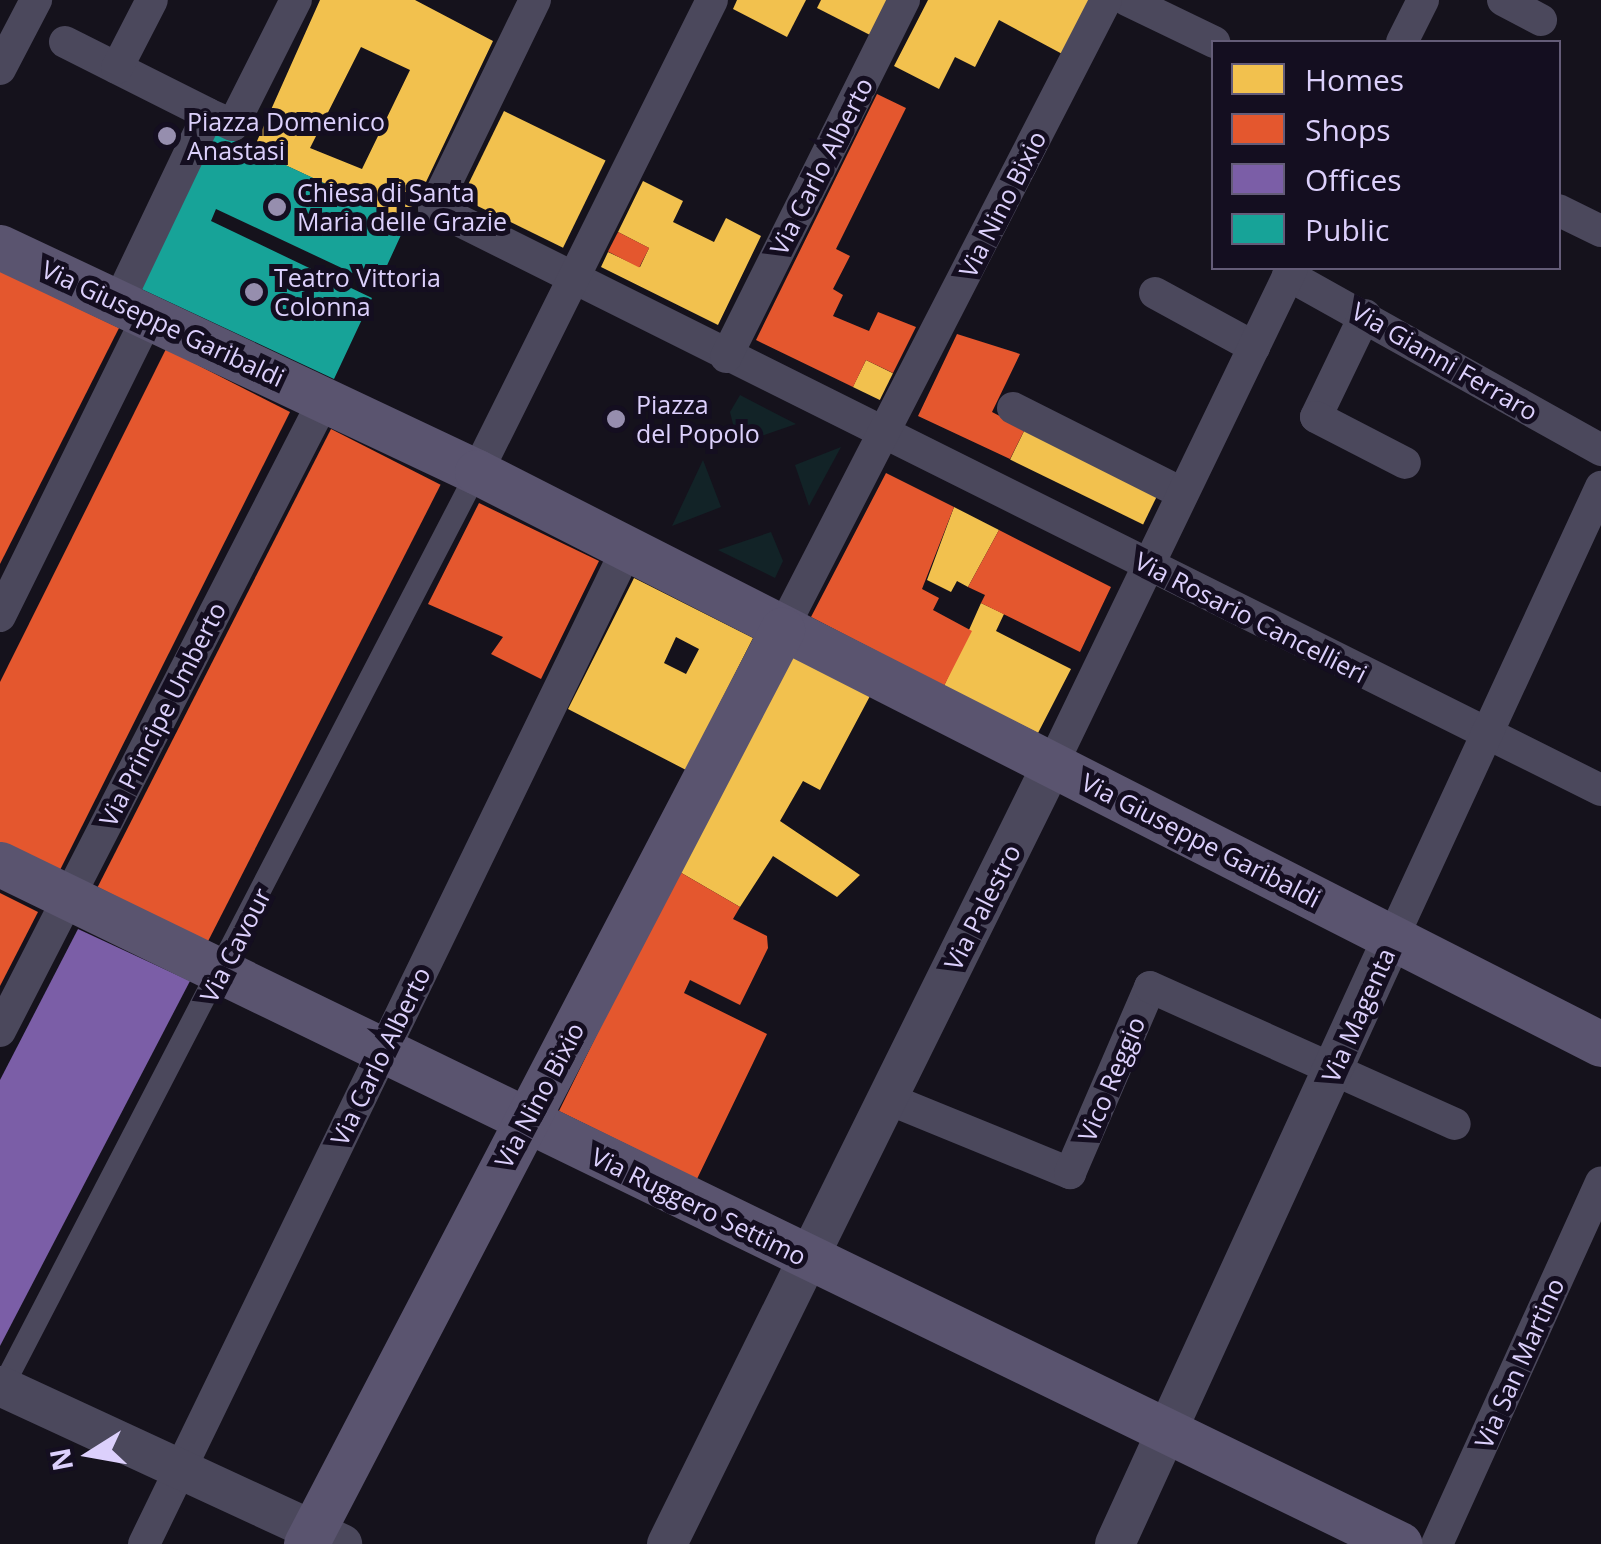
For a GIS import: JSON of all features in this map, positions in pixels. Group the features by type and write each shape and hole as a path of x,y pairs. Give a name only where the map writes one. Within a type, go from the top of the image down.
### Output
{"main road":[{"name":"Via Giuseppe Garibaldi","path":"0,247 325,398 471,484 1052,765 1601,1044"},
{"name":"Via Nino Bixio","path":"320,1539 525,1122 785,638"},
{"name":"Via Ruggero Settimo","path":"0,864 1400,1544"}],"street":[{"path":"0,68 36,0"},
{"path":"117,68 152,0"},
{"path":"65,42 233,125 296,0"},
{"name":"Via Rosario Cancellieri","path":"535,0 434,208 580,270 732,345 1151,566 1601,790"},
{"path":"471,484 712,0"},
{"name":"Via Carlo Alberto","path":"732,345 904,0"},
{"name":"Via Nino Bixio","path":"785,638 894,431 1106,0"},
{"path":"1127,0 1211,41"},
{"path":"1403,40 1423,0"},
{"path":"1503,0 1541,20"},
{"path":"0,616 133,310 208,114"},
{"path":"1561,211 1601,231"},
{"name":"Via Gianni Ferraro","path":"1290,271 1601,450"},
{"name":"Via Palestro","path":"667,1544 1151,566 1182,493 1290,271"},
{"path":"1155,293 1254,347"},
{"path":"1365,314 1316,417 1406,462"},
{"name":"Via Principe Umberto","path":"0,1031 325,398"},
{"path":"1013,408 1182,493"},
{"name":"Via Cavour","path":"1,1388 222,971 471,484"},
{"name":"Via Magenta","path":"1115,1544 1486,735 1593,521 1601,487"},
{"name":"Via Carlo Alberto","path":"144,1544 622,560"},
{"name":"Vico Reggio","path":"886,1098 1070,1173 1150,987 1333,1072"},
{"path":"1333,1072 1455,1124"},
{"name":"Via San Martino","path":"1437,1544 1601,1182"},
{"path":"1,1388 180,1468 320,1539"}],"shaded area":[{"path":"740,395 796,424 738,444 730,412"},
{"path":"841,447 809,506 795,465"},
{"path":"703,460 721,507 672,526"},
{"path":"771,532 783,561 775,578 718,550"}],"building: Homes":[{"path":"320,0 415,0 493,41 407,222 253,150","holes":["361,47 410,70 362,169 310,148"]},
{"path":"737,0 806,0 787,37 733,9"},
{"path":"821,0 888,0 870,35 817,8"},
{"path":"928,0 1091,0 1066,56 999,20 975,67 955,57 939,89 894,66"},
{"path":"504,111 606,161 563,248 461,198"},
{"path":"643,181 683,201 673,222 714,242 726,218 761,236 718,325 601,267 608,252 640,267 649,248 618,232"},
{"path":"866,360 893,373 880,400 853,387"},
{"path":"1025,429 1158,494 1143,524 1010,460"},
{"path":"954,507 999,530 968,587 957,581 951,592 927,580"},
{"path":"634,578 753,638 686,770 568,709","holes":["676,637 699,649 686,674 664,663"]},
{"path":"981,603 1004,614 996,631 1071,669 1038,733 944,686"},
{"path":"793,655 870,696 820,790 803,781 780,821 860,875 837,897 773,856 740,907 678,871"}],"building: Shops":[{"path":"877,94 906,108 836,249 850,256 833,289 843,295 833,316 869,331 878,312 916,327 893,373 866,360 853,387 756,340"},
{"path":"618,232 649,248 639,267 608,252"},
{"path":"0,271 119,328 0,564"},
{"path":"957,334 1020,354 992,412 1025,429 1010,459 918,416"},
{"path":"166,349 290,412 59,872 0,842 0,682"},
{"path":"331,429 441,485 207,943 98,887"},
{"path":"886,473 954,507 922,589 939,598 933,610 972,631 944,686 811,617"},
{"path":"479,503 599,561 541,679 491,654 503,637 428,604"},
{"path":"999,530 1111,587 1080,652 981,603 985,595 968,587"},
{"path":"678,871 740,907 733,919 767,936 768,948 740,1005 690,980 684,993 767,1034 697,1179 559,1111"},
{"path":"0,893 38,912 0,986"}],"building: Offices":[{"path":"78,929 190,981 0,1346 0,1080"}],"building: Public":[{"path":"209,129 407,222 378,285 216,209 211,221 372,298 334,379 135,286"}],"place":[{"name":"Piazza Domenico Anastasi","path":"167,136"},
{"name":"Chiesa di Santa Maria delle Grazie","path":"277,207"},
{"name":"Teatro Vittoria Colonna","path":"254,292"},
{"name":"Piazza del Popolo","path":"616,419"}]}
